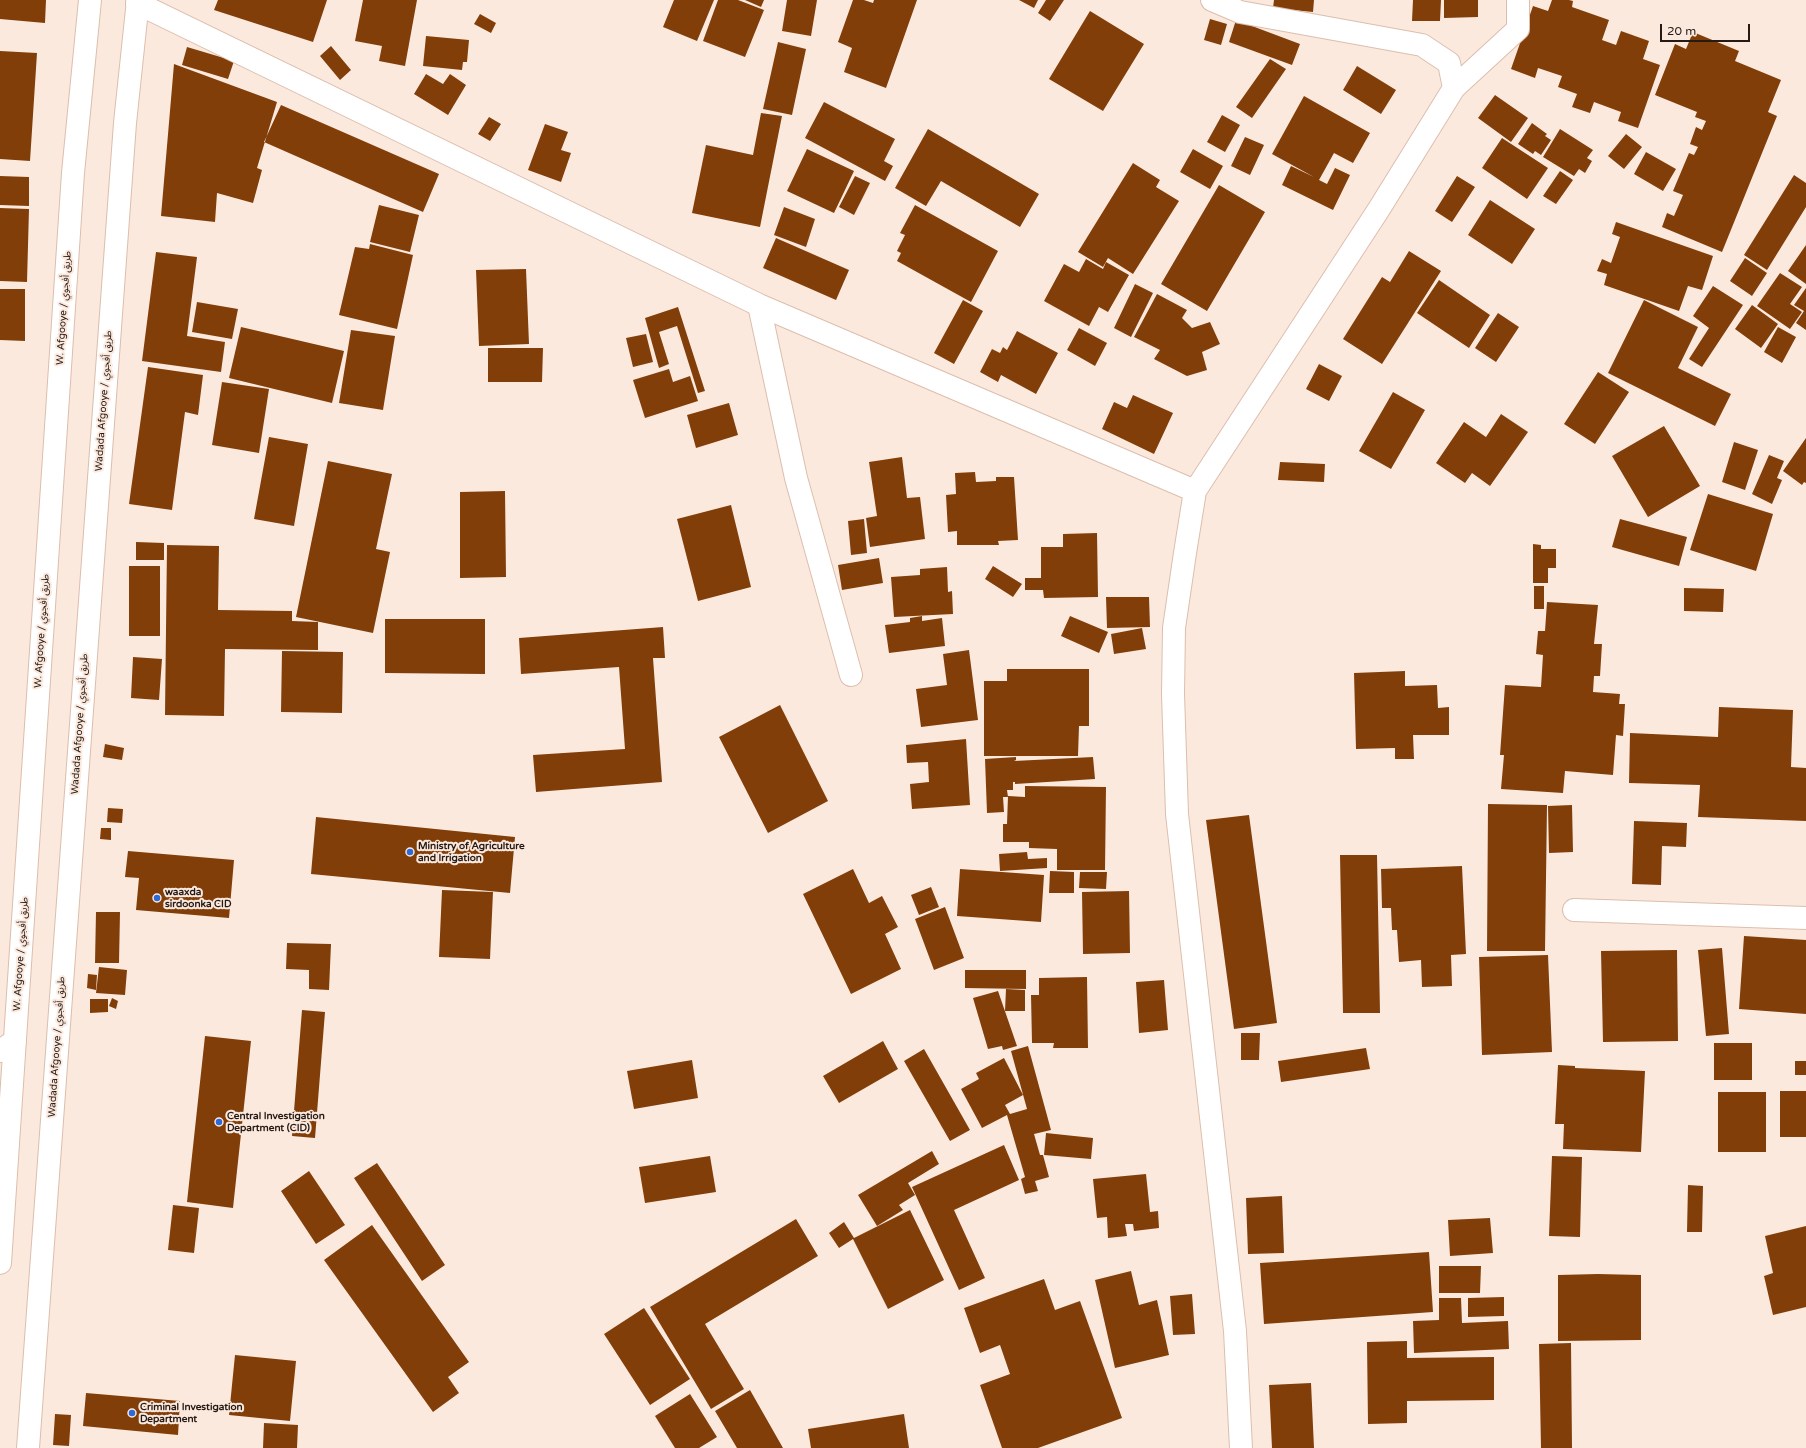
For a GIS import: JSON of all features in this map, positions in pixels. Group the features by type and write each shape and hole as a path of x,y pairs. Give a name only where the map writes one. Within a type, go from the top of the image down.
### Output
{"main road":[{"name":"W. Afgooye / طريق أفجوي","path":"0,1263 7,1046 73,173 90,0"},
{"path":"1241,1448 1234,1331 1177,814 1173,694 1174,628 1195,491 1379,209 1454,88 1518,29 1518,0"},
{"path":"138,1 758,305 1195,491"},
{"name":"Wadada Afgooye / طريق أفجوي","path":"28,1448 108,338 125,123 138,1"},
{"path":"1217,1 1240,12 1422,45 1449,63 1454,88"},
{"path":"758,305 796,478 850,675"},
{"path":"1574,910 1806,918"}],"building":[{"path":"0,0 46,0 45,23 0,19"},
{"path":"218,0 327,0 313,42 214,10"},
{"path":"363,0 417,0 405,66 379,61 382,46 355,41"},
{"path":"674,0 714,0 697,41 663,27"},
{"path":"718,0 738,0 764,10 745,57 703,41"},
{"path":"745,0 764,0 761,7"},
{"path":"787,0 817,0 811,36 782,31"},
{"path":"853,0 864,0 873,3 874,0 917,0 886,88 844,72 852,48 838,42"},
{"path":"1019,0 1038,0 1034,8"},
{"path":"1046,0 1064,0 1050,21 1038,13"},
{"path":"1274,0 1314,0 1313,12 1273,8"},
{"path":"1413,0 1441,0 1440,21 1412,21"},
{"path":"1444,0 1478,0 1478,17 1444,18"},
{"path":"1552,0 1573,1 1572,7 1609,20 1602,40 1616,45 1621,31 1649,41 1643,59 1660,65 1638,128 1618,121 1621,112 1594,102 1590,113 1572,107 1577,94 1558,87 1562,76 1538,68 1535,78 1511,69 1533,6 1548,11"},
{"path":"1090,11 1144,44 1103,111 1049,79"},
{"path":"480,14 496,23 491,33 474,24"},
{"path":"1210,19 1227,24 1221,45 1204,40"},
{"path":"1236,20 1300,44 1292,65 1229,42"},
{"path":"1693,32 1739,51 1735,61 1781,80 1768,112 1777,116 1722,252 1662,227 1667,213 1674,216 1683,195 1673,191 1689,153 1694,155 1698,147 1690,144 1696,127 1702,130 1706,121 1695,117 1697,112 1655,95 1675,44 1686,49"},
{"path":"426,36 469,40 467,62 463,62 462,70 423,66"},
{"path":"778,42 806,49 792,115 763,109"},
{"path":"331,46 351,70 340,80 320,56"},
{"path":"187,47 234,61 228,79 182,65"},
{"path":"0,51 37,53 30,161 0,159"},
{"path":"1270,59 1286,69 1252,118 1236,107"},
{"path":"174,64 277,102 257,168 262,170 253,203 217,193 215,222 161,216"},
{"path":"1357,66 1396,90 1381,114 1343,90"},
{"path":"426,74 443,84 450,74 466,85 448,115 414,94"},
{"path":"1495,95 1528,118 1511,142 1478,118"},
{"path":"1304,96 1370,133 1353,163 1334,153 1319,180 1327,184 1335,168 1350,175 1333,210 1282,185 1291,166 1314,177 1272,154"},
{"path":"824,102 895,139 884,161 893,166 885,181 805,138"},
{"path":"281,105 439,174 423,212 264,142"},
{"path":"761,113 782,116 760,227 692,213 706,145 753,155"},
{"path":"1222,115 1240,125 1225,152 1207,142"},
{"path":"489,117 501,124 490,141 478,134"},
{"path":"1532,123 1547,134 1545,136 1551,140 1541,155 1535,151 1533,154 1518,144"},
{"path":"545,124 568,132 561,150 571,153 561,182 528,170"},
{"path":"928,129 1039,194 1020,227 941,181 926,206 895,188"},
{"path":"1560,129 1593,150 1587,158 1592,161 1585,173 1579,169 1574,176 1543,157"},
{"path":"1626,134 1642,147 1624,169 1608,156"},
{"path":"1245,137 1264,145 1250,175 1231,166"},
{"path":"1502,138 1548,168 1527,199 1482,168"},
{"path":"807,149 854,171 834,213 787,191"},
{"path":"1193,149 1223,166 1210,189 1180,172"},
{"path":"1646,152 1676,169 1663,191 1634,174"},
{"path":"1133,163 1160,180 1156,187 1179,201 1133,274 1108,258 1103,267 1078,252"},
{"path":"1560,171 1573,180 1556,204 1543,196"},
{"path":"1794,175 1806,183 1806,207 1767,270 1744,255"},
{"path":"0,176 29,177 29,206 0,205"},
{"path":"855,176 870,183 854,215 839,207"},
{"path":"1457,176 1475,187 1452,222 1435,211"},
{"path":"1219,185 1265,212 1207,311 1161,284"},
{"path":"1490,200 1535,229 1512,264 1468,235"},
{"path":"379,205 419,215 410,252 370,242"},
{"path":"915,205 998,251 971,302 897,261 901,253 897,251 905,235 900,233"},
{"path":"784,207 815,219 806,247 774,235"},
{"path":"0,208 29,209 27,282 0,281"},
{"path":"1616,222 1713,256 1702,290 1688,286 1679,311 1604,285 1607,274 1597,271 1602,259 1611,263 1620,237 1612,234"},
{"path":"776,238 849,270 836,300 763,268"},
{"path":"370,244 413,255 397,329 339,315 355,247 369,249"},
{"path":"1806,245 1806,284 1788,271"},
{"path":"1409,251 1441,271 1382,364 1343,339 1382,277 1390,282"},
{"path":"156,252 197,257 187,336 225,342 221,372 142,361"},
{"path":"1745,258 1767,273 1752,296 1730,281"},
{"path":"1086,259 1103,269 1106,262 1129,275 1108,312 1099,307 1089,326 1044,301 1064,264 1079,272"},
{"path":"526,269 529,344 479,346 476,270"},
{"path":"1780,273 1802,287 1790,304 1802,312 1790,329 1757,306"},
{"path":"1439,280 1490,315 1469,348 1417,313"},
{"path":"1135,284 1153,293 1131,337 1114,328"},
{"path":"1713,286 1743,305 1702,367 1689,359 1709,328 1693,316"},
{"path":"1806,288 1806,330 1796,323 1804,311 1794,305"},
{"path":"0,289 25,289 25,341 0,340"},
{"path":"1157,294 1187,310 1182,318 1192,328 1210,322 1220,344 1202,352 1207,370 1187,376 1154,359 1160,350 1134,337"},
{"path":"963,300 983,311 954,364 934,353"},
{"path":"1644,300 1698,327 1678,368 1731,394 1715,426 1608,373"},
{"path":"197,302 238,309 232,339 192,332"},
{"path":"1752,305 1778,324 1761,348 1735,329"},
{"path":"678,307 705,391 698,393 677,326 659,332 669,364 659,368 645,318"},
{"path":"1498,313 1519,327 1496,362 1475,348"},
{"path":"241,327 344,351 332,403 229,378"},
{"path":"1778,327 1796,337 1782,363 1764,352"},
{"path":"1079,328 1107,343 1095,366 1067,350"},
{"path":"351,330 395,336 383,410 339,403"},
{"path":"1017,331 1058,353 1036,394 1001,375 998,382 980,372 992,349 1000,353 1003,347 1007,350"},
{"path":"646,334 653,362 633,367 626,338"},
{"path":"488,348 543,348 542,382 488,382"},
{"path":"1319,364 1342,376 1329,401 1306,389"},
{"path":"148,367 203,375 198,415 185,412 172,510 129,504"},
{"path":"669,369 673,382 690,376 698,401 645,418 633,380"},
{"path":"1598,372 1629,392 1595,444 1564,424"},
{"path":"222,382 269,389 259,453 212,445"},
{"path":"1393,392 1425,410 1391,469 1359,451"},
{"path":"1133,395 1173,413 1154,454 1102,429 1114,402 1127,408"},
{"path":"729,403 738,435 696,448 687,415"},
{"path":"1501,414 1528,432 1490,486 1472,473 1465,483 1436,463 1464,422 1486,437"},
{"path":"1664,426 1700,486 1648,517 1612,456"},
{"path":"269,437 308,444 294,526 254,519"},
{"path":"1806,438 1806,483 1804,482 1802,485 1783,471"},
{"path":"1734,442 1758,450 1745,490 1722,482"},
{"path":"1769,455 1784,461 1777,478 1782,480 1772,504 1752,494"},
{"path":"902,457 907,498 920,497 925,539 870,547 866,518 877,516 869,462"},
{"path":"328,461 392,474 376,549 390,552 373,633 296,617"},
{"path":"1280,462 1325,464 1324,482 1278,480"},
{"path":"975,472 976,482 996,481 996,477 1014,477 1018,540 998,541 999,545 957,545 957,531 948,532 946,495 956,494 955,473"},
{"path":"505,491 506,577 460,578 460,492"},
{"path":"1708,494 1773,514 1756,571 1690,550"},
{"path":"731,505 751,587 698,601 677,519"},
{"path":"864,519 867,553 851,555 848,521"},
{"path":"1620,519 1687,537 1679,566 1612,547"},
{"path":"1097,533 1098,597 1044,598 1043,590 1025,590 1025,578 1041,578 1041,547 1063,547 1063,534"},
{"path":"136,542 164,543 164,560 136,560"},
{"path":"1533,544 1541,545 1541,549 1556,549 1556,568 1548,568 1548,583 1533,583"},
{"path":"167,545 219,546 218,610 292,611 292,621 318,622 318,650 225,649 224,716 165,715"},
{"path":"879,558 883,583 842,590 838,565"},
{"path":"129,566 160,566 160,636 129,636"},
{"path":"993,566 1022,584 1013,597 985,579"},
{"path":"947,567 948,592 952,591 953,614 894,617 891,577 920,575 920,569"},
{"path":"1534,586 1544,586 1544,609 1534,609"},
{"path":"1684,588 1724,589 1723,612 1684,611"},
{"path":"1106,597 1149,597 1150,627 1107,628"},
{"path":"1547,602 1598,605 1594,644 1602,644 1600,676 1594,676 1593,692 1620,694 1619,704 1625,704 1623,736 1616,735 1613,775 1565,771 1563,793 1501,789 1504,755 1500,755 1505,685 1541,687 1543,655 1536,654 1538,631 1545,631"},
{"path":"922,616 922,621 942,618 945,646 889,653 885,625 910,622 910,618"},
{"path":"1070,616 1108,632 1099,653 1061,636"},
{"path":"385,619 485,619 485,674 385,673"},
{"path":"663,627 665,658 653,658 662,782 536,792 533,755 625,749 619,667 521,674 519,638"},
{"path":"1142,628 1146,649 1114,654 1111,634"},
{"path":"969,650 978,720 921,727 916,689 947,685 943,654"},
{"path":"282,651 343,652 342,713 281,712"},
{"path":"133,657 162,659 159,700 131,698"},
{"path":"1007,669 1089,669 1089,726 1079,726 1078,756 984,756 984,681 1007,681"},
{"path":"1405,671 1405,686 1437,685 1438,708 1449,707 1449,735 1413,735 1414,759 1395,759 1395,748 1356,749 1354,673"},
{"path":"780,705 828,801 768,833 719,737"},
{"path":"1719,707 1793,710 1791,767 1806,768 1806,821 1698,817 1700,785 1629,783 1630,733 1718,737"},
{"path":"966,739 970,805 912,809 910,784 929,782 928,762 907,763 906,745"},
{"path":"105,744 124,748 122,760 103,757"},
{"path":"1016,757 1016,760 1014,761 1093,757 1095,779 1015,784 1015,782 1013,782 1013,790 1007,790 1008,797 1003,797 1004,812 987,813 985,759"},
{"path":"1025,786 1106,787 1105,870 1057,870 1057,849 1029,848 1029,842 1003,842 1003,824 1007,824 1008,796 1025,797"},
{"path":"1488,804 1547,805 1545,951 1487,951"},
{"path":"1572,805 1573,852 1549,853 1548,806"},
{"path":"108,808 123,809 122,823 107,822"},
{"path":"1249,815 1277,1023 1234,1029 1206,820"},
{"path":"316,817 515,837 510,893 311,874"},
{"path":"1634,821 1687,823 1686,847 1662,846 1661,885 1632,884"},
{"path":"101,828 111,828 111,840 100,839"},
{"path":"128,851 234,860 229,918 136,910 139,878 125,877"},
{"path":"1027,852 1028,859 1047,858 1047,868 1000,871 999,854"},
{"path":"1340,855 1377,855 1380,1013 1343,1013"},
{"path":"1462,866 1466,954 1451,955 1452,986 1422,987 1421,960 1399,962 1397,930 1392,930 1391,908 1382,908 1381,869"},
{"path":"853,869 869,903 882,896 898,927 885,934 901,969 851,994 803,894"},
{"path":"960,869 1044,875 1041,922 957,916"},
{"path":"1050,871 1074,872 1074,893 1049,893"},
{"path":"1080,872 1107,872 1106,889 1079,888"},
{"path":"931,887 939,907 919,915 911,895"},
{"path":"442,890 493,892 490,959 439,957"},
{"path":"1129,891 1130,953 1083,954 1082,892"},
{"path":"945,907 964,958 934,970 915,919"},
{"path":"96,912 120,912 119,963 95,963"},
{"path":"1744,936 1806,940 1806,1014 1739,1009"},
{"path":"287,943 331,944 329,990 309,989 309,970 286,969"},
{"path":"1722,948 1729,1034 1706,1036 1698,950"},
{"path":"1677,950 1678,1041 1603,1042 1601,951"},
{"path":"1548,955 1552,1052 1482,1055 1479,957"},
{"path":"99,967 127,970 125,995 96,993"},
{"path":"965,970 1026,970 1026,989 965,988"},
{"path":"88,974 97,975 96,990 87,988"},
{"path":"1087,977 1088,1048 1053,1048 1054,1043 1032,1043 1031,995 1039,995 1039,978"},
{"path":"1164,980 1168,1030 1139,1033 1136,982"},
{"path":"1006,989 1025,990 1025,1011 1005,1011"},
{"path":"998,991 1017,1046 1003,1050 1002,1046 988,1049 973,998"},
{"path":"112,998 118,1001 116,1009 109,1006"},
{"path":"90,999 108,999 108,1012 90,1013"},
{"path":"302,1010 325,1012 315,1138 292,1136"},
{"path":"1241,1033 1260,1033 1259,1060 1241,1060"},
{"name":"Central Investigation Department (CID)","path":"205,1036 251,1041 233,1208 187,1202"},
{"path":"883,1041 898,1069 839,1103 823,1076"},
{"path":"1714,1043 1752,1043 1752,1080 1714,1080"},
{"path":"1028,1046 1051,1130 1034,1134 1040,1155 1043,1155 1049,1177 1035,1181 1038,1191 1025,1194 1021,1179 1025,1177 1007,1115 982,1128 961,1089 979,1079 976,1073 1004,1058 1023,1095 1005,1105 1010,1114 1027,1109 1011,1051"},
{"path":"1366,1048 1370,1069 1281,1082 1278,1061"},
{"path":"924,1049 970,1130 950,1141 904,1061"},
{"path":"692,1060 698,1098 634,1109 627,1071"},
{"path":"1795,1061 1806,1061 1806,1075 1795,1075"},
{"path":"1558,1065 1575,1066 1575,1068 1645,1071 1641,1152 1563,1149 1564,1124 1555,1124"},
{"path":"1780,1091 1806,1091 1806,1137 1780,1137"},
{"path":"1718,1092 1766,1092 1766,1152 1718,1152"},
{"path":"1046,1133 1093,1138 1091,1159 1044,1155"},
{"path":"1004,1145 1019,1180 954,1210 985,1278 959,1290 912,1187"},
{"path":"932,1151 939,1164 908,1183 915,1195 899,1205 903,1210 877,1226 858,1195"},
{"path":"710,1156 716,1192 645,1203 639,1167"},
{"path":"1552,1156 1582,1157 1580,1237 1549,1236"},
{"path":"377,1163 445,1265 422,1281 354,1178"},
{"path":"309,1171 345,1225 316,1244 281,1191"},
{"path":"1146,1174 1150,1212 1158,1211 1159,1228 1134,1231 1133,1224 1125,1224 1127,1236 1108,1238 1107,1217 1097,1218 1093,1179"},
{"path":"1688,1185 1703,1186 1702,1232 1687,1232"},
{"path":"1282,1196 1284,1253 1248,1254 1246,1198"},
{"path":"173,1205 199,1208 194,1253 168,1250"},
{"path":"910,1210 944,1280 888,1309 853,1239 839,1248 829,1233 844,1222 854,1238"},
{"path":"1490,1218 1493,1253 1450,1256 1448,1220"},
{"path":"796,1219 818,1256 705,1324 744,1389 711,1409 650,1307"},
{"path":"372,1225 469,1362 448,1377 459,1393 433,1412 324,1260"},
{"path":"1806,1226 1806,1307 1773,1315 1764,1276 1773,1273 1765,1236"},
{"path":"1429,1252 1433,1312 1264,1324 1260,1263"},
{"path":"1439,1266 1481,1266 1480,1293 1439,1293"},
{"path":"1131,1271 1139,1305 1157,1300 1169,1355 1115,1368 1095,1280"},
{"path":"1558,1275 1641,1275 1641,1340 1558,1341"},
{"path":"1044,1279 1055,1310 1080,1301 1122,1418 1038,1448 1002,1448 980,1385 1010,1374 1000,1345 980,1353 964,1308"},
{"path":"1192,1294 1195,1334 1173,1335 1170,1296"},
{"path":"1504,1297 1504,1316 1468,1317 1468,1298"},
{"path":"1439,1298 1461,1298 1462,1323 1508,1321 1509,1349 1414,1353 1413,1321 1439,1320"},
{"path":"644,1308 690,1379 650,1405 604,1334"},
{"path":"1407,1341 1407,1358 1494,1357 1494,1400 1407,1401 1407,1423 1368,1424 1367,1342"},
{"path":"1571,1343 1572,1448 1541,1448 1539,1344"},
{"path":"235,1355 296,1361 290,1421 229,1415"},
{"path":"1311,1383 1314,1448 1272,1448 1269,1385"},
{"path":"750,1390 783,1448 737,1448 715,1411"},
{"name":"Criminal Investigation Department","path":"86,1393 180,1401 178,1435 83,1426"},
{"path":"690,1394 717,1437 699,1448 675,1448 655,1416"},
{"path":"55,1414 71,1415 69,1446 53,1445"},
{"path":"904,1414 909,1448 811,1448 808,1429"},
{"path":"264,1423 298,1425 297,1448 263,1448"}],"place":[{"name":"Ministry of Agriculture and Irrigation","path":"410,852"},
{"name":"waaxda sirdoonka CID","path":"157,898"},
{"name":"Central Investigation Department (CID)","path":"219,1122"},
{"name":"Criminal Investigation Department","path":"132,1413"}]}
